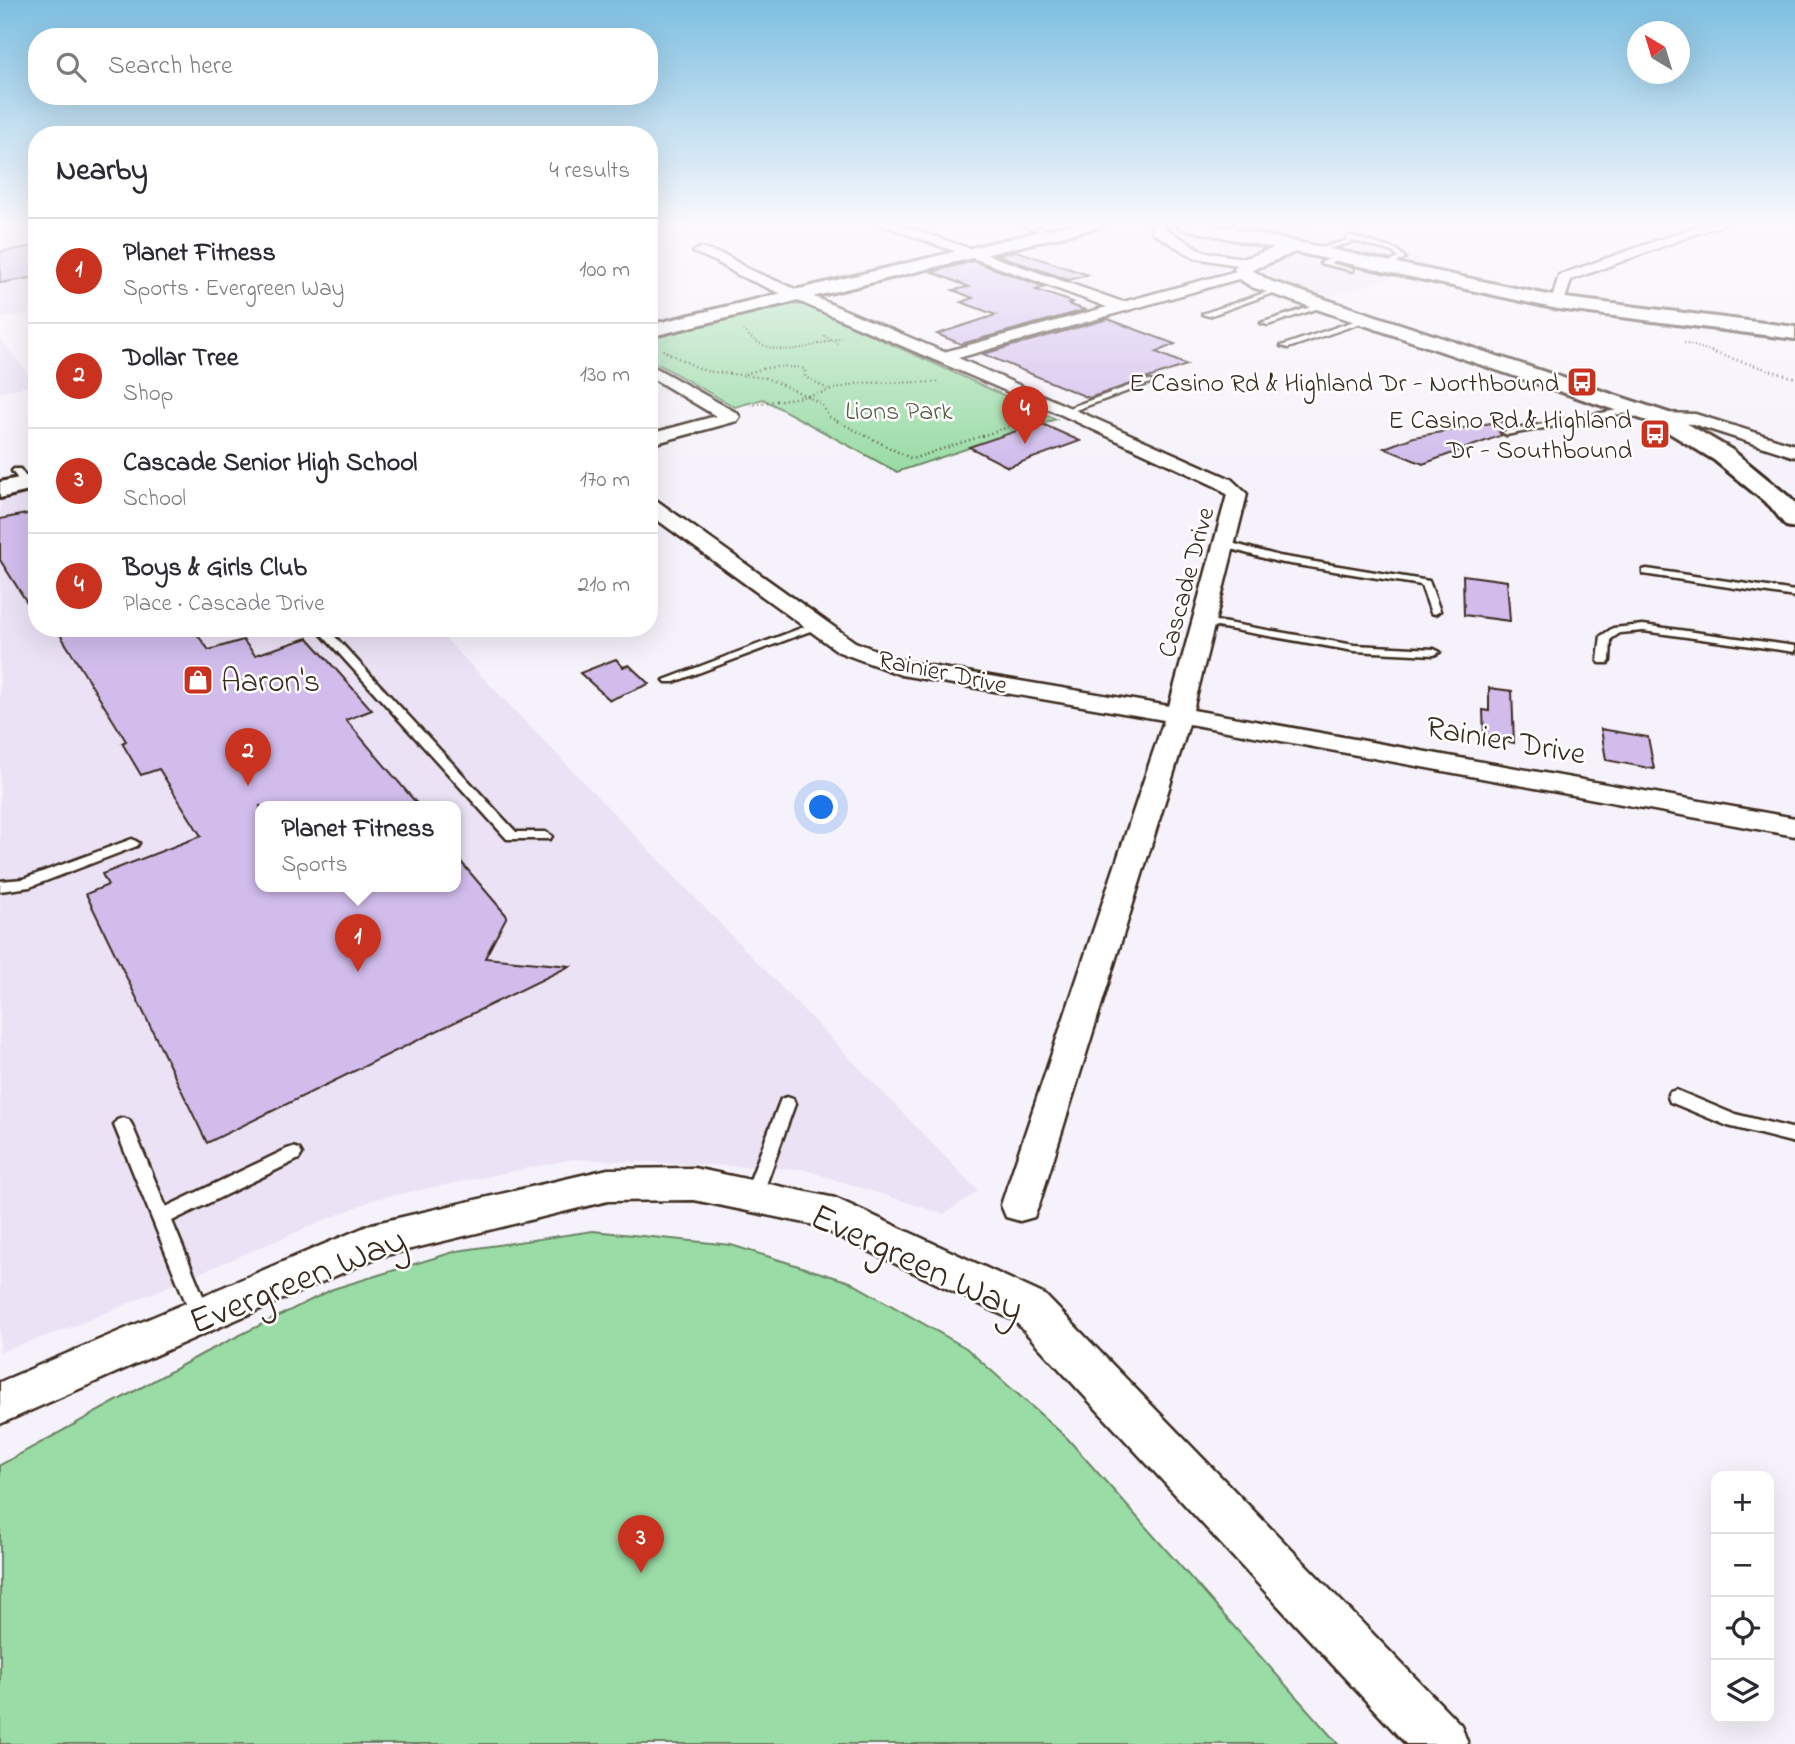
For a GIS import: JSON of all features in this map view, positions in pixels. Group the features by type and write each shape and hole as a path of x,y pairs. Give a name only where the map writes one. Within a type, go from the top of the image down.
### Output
{"street":[{"path":"658,329 761,304"},
{"name":"Cascade Drive","path":"822,304 1067,410 1224,483 1237,494 1204,622 1194,718 1122,899 1020,1205"},
{"path":"1114,304 1119,306"},
{"path":"944,357 1124,304"},
{"path":"1318,304 1661,418 1723,455 1779,501 1795,520"},
{"path":"1569,304 1795,333"},
{"path":"658,374 727,415"},
{"path":"658,437 727,415"},
{"path":"1661,418 1695,419 1795,451"},
{"path":"0,490 27,479"},
{"name":"Rainier Drive","path":"658,510 848,647 901,668 1795,827"},
{"name":"Evergreen Way","path":"0,1403 372,1241 608,1185 694,1184 821,1210 1030,1308 1441,1744"}],"lane":[{"path":"1206,314 1235,304"},
{"path":"1265,323 1323,306"},
{"path":"1285,346 1366,320"},
{"path":"1067,410 1149,382"},
{"path":"1506,432 1633,408"},
{"path":"1224,544 1278,559 1425,583 1434,611"},
{"path":"1647,572 1795,594"},
{"path":"1204,622 1354,648 1434,652"},
{"path":"670,680 817,625"},
{"path":"1604,661 1605,638 1618,630 1643,628 1795,649"},
{"path":"329,637 512,836 545,836"},
{"path":"0,886 25,884 132,843"},
{"path":"1676,1097 1728,1119 1795,1136"},
{"path":"753,1196 787,1104"},
{"path":"123,1125 201,1316"},
{"path":"161,1218 293,1153"}],"path":[{"path":"737,330 746,332 760,344 788,349 852,334"},
{"path":"824,336 837,343"},
{"path":"660,349 705,371 766,378 807,396 821,404 829,417 912,459 1035,418"},
{"path":"742,375 775,364 797,367 805,369 805,377 828,389"},
{"path":"727,415 774,400 807,396 859,383 943,382"}],"shaded area":[{"path":"0,304 28,304 28,314 0,319"},
{"path":"0,339 28,374 28,386 0,392"},
{"path":"28,493 28,637 444,637 978,1191 944,1214 802,1169 574,1159 375,1199 72,1327 0,1352 0,500"}],"green space":[{"name":"Lions Park","path":"783,304 805,305 1056,419 897,472 763,399 735,407 658,364 658,335"},
{"path":"593,1231 731,1245 850,1282 966,1348 1067,1438 1338,1744 0,1744 0,1465 204,1353 333,1289 457,1251"}],"building":[{"path":"967,304 1069,304 1085,310 961,344 937,334 996,315"},
{"path":"1108,319 1175,344 1156,352 1187,365 1089,398 983,354"},
{"path":"1502,421 1505,429 1499,432 1502,435 1423,464 1384,448 1414,437"},
{"path":"1040,423 1080,441 1008,467 969,447"},
{"path":"28,514 28,604 0,560 0,519"},
{"path":"1463,575 1507,581 1510,621 1464,615"},
{"path":"62,637 199,637 209,650 243,640 255,655 308,638 372,710 346,720 415,801 255,801 255,892 461,892 461,862 507,916 485,958 570,966 207,1143 86,894 108,885 102,874 201,836 159,769 141,775 122,743 126,741"},
{"path":"616,659 623,667 629,665 649,684 610,700 580,673"},
{"path":"1489,688 1512,691 1514,743 1484,737 1483,710 1489,711"},
{"path":"1601,729 1648,737 1654,769 1606,760"}],"place":[{"name":"E Casino Rd & Highland Dr - Northbound","path":"1582,382"},
{"name":"E Casino Rd & Highland Dr - Southbound","path":"1655,434"},
{"name":"Boys & Girls Club","path":"1025,444"},
{"name":"Aaron's","path":"198,680"},
{"name":"Dollar Tree","path":"248,786"},
{"name":"Planet Fitness","path":"358,972"},
{"name":"Cascade Senior High School","path":"641,1573"}]}
